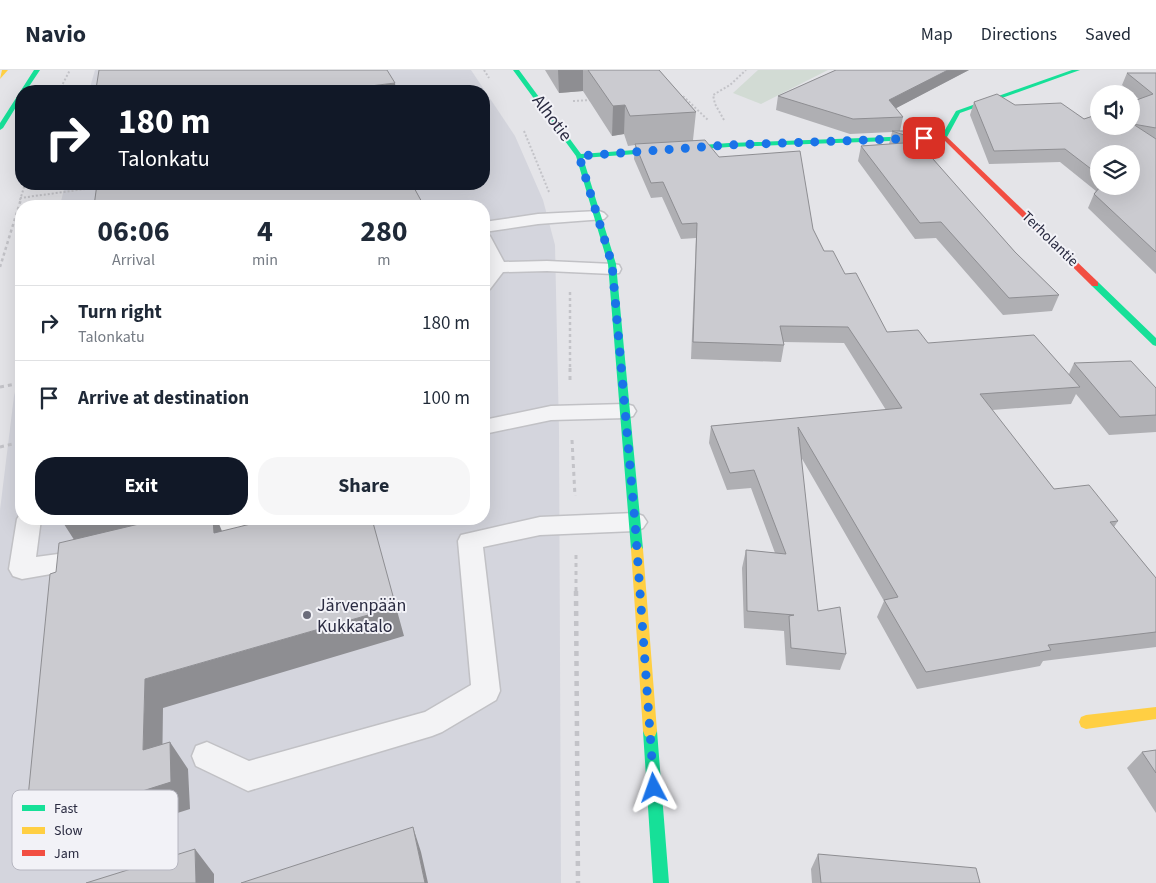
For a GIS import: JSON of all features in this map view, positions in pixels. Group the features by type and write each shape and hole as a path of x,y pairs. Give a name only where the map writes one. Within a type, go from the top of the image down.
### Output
{"street":[{"path":"0,77 5,70"},
{"path":"27,85 37,70"},
{"name":"Alhotie","path":"516,70 579,156 599,216 613,269 635,522 661,883"},
{"path":"579,156 729,145 944,137 958,112 1077,70"},
{"path":"0,128 15,104"},
{"name":"Terholantie","path":"944,137 1156,343"},
{"path":"1086,722 1156,713"}],"lane":[{"path":"490,225 599,216"},
{"path":"490,251 498,267"},
{"path":"498,267 613,269"},
{"path":"490,277 498,267"},
{"path":"490,426 550,413 626,411"},
{"path":"207,756 248,776 432,723 486,691 470,540 540,526 635,522"},
{"path":"28,525 22,569 76,562 113,553"},
{"path":"168,539 225,525"}],"path":[{"path":"484,70 494,84"},
{"path":"727,124 715,104 714,95 730,85 746,70"},
{"path":"676,94 684,97 728,140 729,145"},
{"path":"570,101 593,100"},
{"path":"520,123 532,146 561,218"},
{"path":"23,190 20,198 67,190"},
{"path":"0,267 15,215"},
{"path":"570,267 570,413 576,524 578,883"},
{"path":"0,387 15,384"},
{"path":"0,446 15,443"}],"shaded area":[{"path":"95,70 471,70 481,85 91,85"},
{"path":"758,70 828,70 761,104 733,93"},
{"path":"490,98 515,136 543,200 555,245 559,430 561,883 0,883 0,510 15,392 15,525 490,525 490,200 61,200 64,190 490,190"}],"building":[{"path":"99,70 387,70 395,83 378,85 97,85"},
{"path":"588,70 659,70 696,112 630,116 625,105 613,106"},
{"path":"836,70 948,70 889,100 903,117 853,119 778,96"},
{"path":"1127,73 1156,73 1156,128 1140,125 1140,99 1153,94"},
{"path":"997,94 1015,105 1061,103 1084,119 1090,117 1090,135 1140,135 1140,129 1156,139 1156,252 1095,195 1140,195 1140,145 1090,145 1090,168 1065,149 994,151 974,102"},
{"path":"892,131 914,131 922,141"},
{"path":"705,140 719,157 800,151 813,229 824,251 833,251 845,274 856,273 887,332 918,330 928,343 1034,335 1080,387 980,394 1054,489 1089,485 1118,521 1110,522 1156,578 1156,632 1048,645 1051,650 926,672 884,600 898,597 798,427 818,611 840,607 846,654 791,648 789,616 794,615 747,611 746,550 786,554 754,470 730,473 711,426 902,408 848,327 780,326 784,345 693,342 697,223 682,224 663,182 651,183 635,144"},
{"path":"918,142 1015,252 1059,295 1009,298 941,222 920,223 861,146"},
{"path":"96,190 415,190 421,200 95,200"},
{"path":"1131,361 1156,388 1156,415 1120,417 1074,363"},
{"path":"135,525 213,525 214,533 247,525 374,525 396,607 145,679 143,750 170,742 171,782 146,790 29,790 50,574 56,572 59,543"},
{"path":"1156,750 1156,773 1142,752"},
{"path":"413,827 425,883 241,883"},
{"path":"195,849 196,883 86,883 128,870 178,870 178,854"},
{"path":"818,854 976,868 980,883 821,883"}],"traffic: fast":[{"path":"27,85 37,70"},
{"path":"516,70 579,156 612,264 637,549"},
{"path":"579,156 729,145 944,137 958,112 1077,70"},
{"path":"0,128 15,104"},
{"path":"1095,284 1156,343"},
{"path":"650,731 661,883"}],"traffic: slow":[{"path":"0,77 5,70"},
{"path":"637,549 650,731"},
{"path":"1086,722 1156,713"}],"traffic: jam":[{"path":"944,137 1095,284"}],"place":[{"name":"Järvenpään Kukkatalo","path":"307,615"}],"route":[{"path":"654,788 635,522 612,264 579,156 729,145 924,138"}]}
